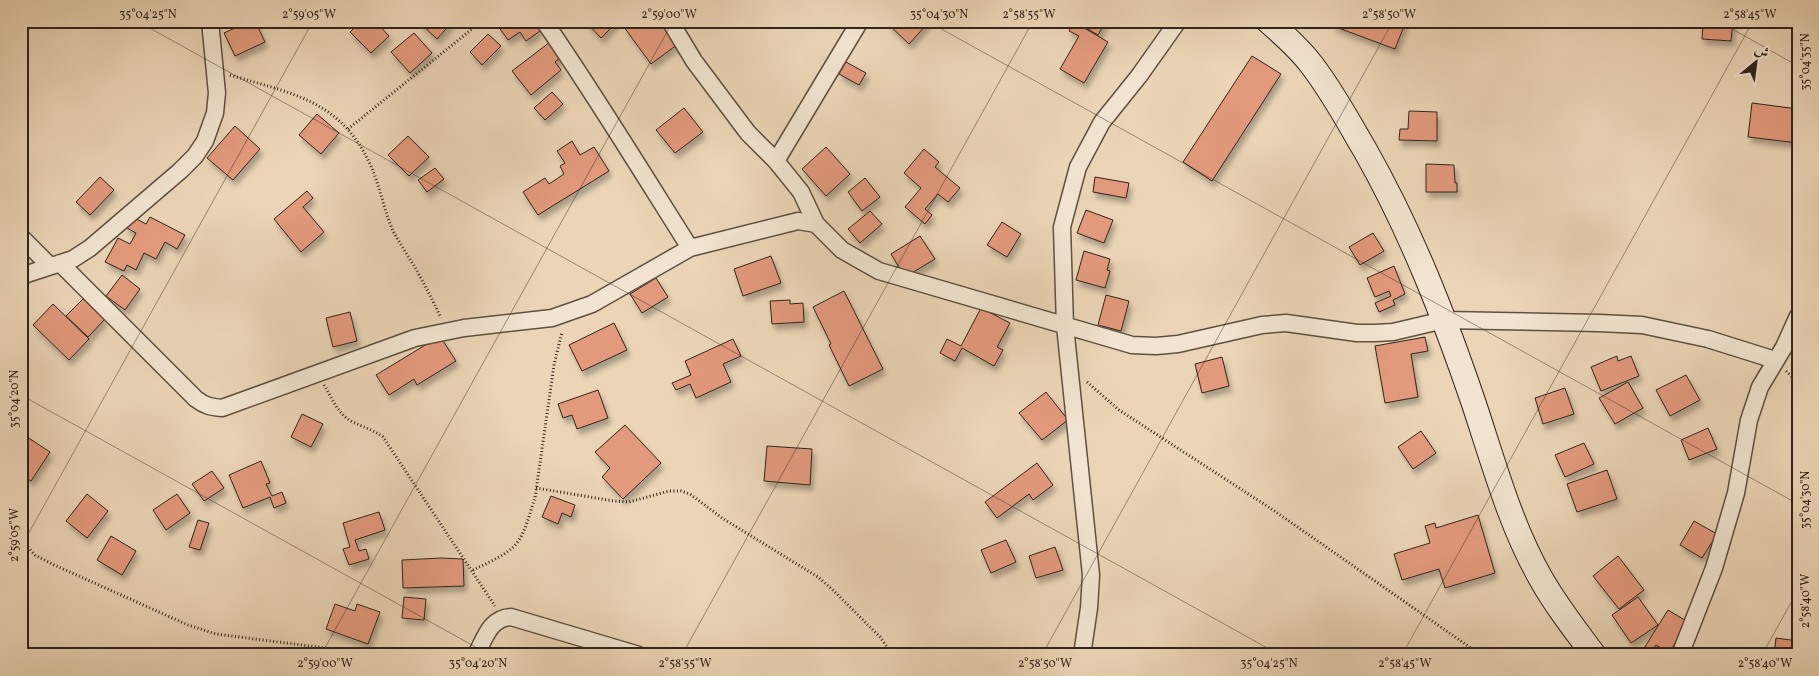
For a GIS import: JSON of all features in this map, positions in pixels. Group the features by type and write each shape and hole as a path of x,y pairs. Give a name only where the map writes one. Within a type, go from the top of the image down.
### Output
{"street":[{"path":"21,276 73,258 90,248 196,156 205,141 215,113 217,92 210,21"},
{"path":"544,21 582,75 610,123 690,248"},
{"path":"670,21 694,61 748,133 776,161 801,192 816,224 842,250 878,271 1132,345 1156,346 1178,344 1262,325 1286,323 1357,333 1393,332 1444,320 1599,323 1642,325 1708,339 1775,360"},
{"path":"776,161 860,21"},
{"path":"1082,655 1089,608 1091,575 1065,326 1062,227 1078,167 1102,122 1139,76 1178,21"},
{"path":"1268,21 1311,63 1340,107 1382,180 1416,250 1444,320 1506,499 1521,536 1540,577 1567,619 1594,655"},
{"path":"21,237 55,265 203,405 222,408 415,338 446,331 552,318 567,314 592,304 690,248 798,221 816,224"},
{"path":"1680,655 1714,568 1736,493 1749,420 1760,387 1784,347 1798,316"},
{"path":"476,655 490,627 502,618 511,617 639,655"}],"path":[{"path":"348,129 482,21"},
{"path":"215,70 302,97 330,112 348,129 362,147 372,168 394,231 428,290 446,331"},
{"path":"473,570 513,548 528,519 536,488 554,365 567,314"},
{"path":"1069,366 1119,410 1273,510 1481,655"},
{"path":"318,374 340,412 350,421 365,426 383,437 473,570 502,618"},
{"path":"536,488 629,502 669,491 681,491 690,494 722,518 818,577 880,637 893,655"},
{"path":"21,539 35,555 52,564 188,625 216,634 380,655"}],"building":[{"path":"250,21 255,21 265,42 235,56 224,33"},
{"path":"361,21 375,21 389,36 371,53 350,32"},
{"path":"418,21 453,21 437,39"},
{"path":"505,21 534,21 540,31 526,41 520,32 508,40 498,26"},
{"path":"585,21 618,21 601,38"},
{"path":"633,21 661,21 678,44 651,64 624,27"},
{"path":"890,21 926,21 928,23 909,44 888,24"},
{"path":"1074,21 1106,21 1098,35"},
{"path":"1335,21 1406,21 1395,49 1333,26"},
{"path":"1703,21 1733,21 1731,41 1702,39"},
{"path":"1074,22 1108,42 1084,83 1060,69 1079,36 1069,31"},
{"path":"414,33 432,53 410,73 391,52"},
{"path":"488,34 501,46 482,65 470,52"},
{"path":"550,42 561,57 555,62 561,70 531,95 512,71"},
{"path":"1252,56 1281,74 1212,181 1183,162"},
{"path":"846,62 866,73 859,85 839,74"},
{"path":"552,92 563,104 545,120 534,108"},
{"path":"1752,103 1798,109 1798,143 1748,137"},
{"path":"684,108 703,132 675,153 656,130"},
{"path":"1409,111 1437,112 1437,141 1399,140 1400,129 1408,129"},
{"path":"317,114 339,133 321,154 299,135"},
{"path":"235,126 260,149 233,180 207,158"},
{"path":"408,136 429,157 409,176 388,155"},
{"path":"572,141 580,155 594,147 609,171 538,215 523,192 545,178 549,184 564,174 560,166 565,163 557,151"},
{"path":"826,147 850,174 826,196 802,169"},
{"path":"924,149 939,162 935,167 960,188 948,202 938,194 925,209 932,215 925,224 905,207 921,188 904,173"},
{"path":"1426,164 1454,165 1457,192 1426,192"},
{"path":"435,168 444,179 427,192 418,180"},
{"path":"100,177 114,190 90,215 76,202"},
{"path":"1095,177 1129,183 1126,198 1093,192"},
{"path":"865,178 880,197 862,211 848,192"},
{"path":"307,191 313,198 303,207 324,232 301,252 274,219"},
{"path":"1086,210 1113,220 1104,243 1077,233"},
{"path":"870,211 882,224 860,243 848,229"},
{"path":"131,216 146,224 150,217 185,235 177,249 165,242 156,259 144,253 136,270 127,265 124,271 105,262 118,238 130,244 136,233 125,227"},
{"path":"1002,222 1021,234 1007,257 987,245"},
{"path":"1373,233 1384,251 1360,265 1349,247"},
{"path":"920,236 935,259 905,277 891,254"},
{"path":"1084,251 1110,259 1107,270 1110,271 1105,288 1076,280"},
{"path":"771,256 781,283 743,296 734,269"},
{"path":"1394,266 1405,294 1393,300 1395,305 1379,312 1375,303 1391,296 1389,291 1375,297 1367,278"},
{"path":"122,275 140,289 125,310 106,296"},
{"path":"656,278 668,297 642,313 630,294"},
{"path":"844,291 883,369 849,386 813,307"},
{"path":"1106,295 1129,301 1121,331 1098,325"},
{"path":"83,299 105,319 88,337 66,316"},
{"path":"790,300 790,304 803,303 804,322 772,324 770,301"},
{"path":"53,304 89,339 69,360 33,325"},
{"path":"981,308 1010,323 997,347 1003,350 994,366 962,348 955,361 940,353 947,339 961,346"},
{"path":"350,312 357,341 333,347 326,318"},
{"path":"614,323 627,350 582,371 569,345"},
{"path":"440,336 456,361 417,385 414,379 389,395 376,375"},
{"path":"1425,337 1428,351 1411,354 1418,397 1385,403 1375,346"},
{"path":"733,339 741,356 723,364 731,382 696,398 690,384 676,390 672,383 691,375 685,361"},
{"path":"1617,356 1618,361 1631,356 1639,376 1601,391 1591,367"},
{"path":"1222,357 1229,386 1202,393 1195,364"},
{"path":"1686,375 1700,400 1670,416 1656,390"},
{"path":"1628,382 1643,408 1615,424 1599,398"},
{"path":"1565,388 1574,414 1543,424 1535,398"},
{"path":"598,390 608,418 577,429 572,415 563,418 558,404"},
{"path":"1046,392 1068,420 1042,440 1019,413"},
{"path":"302,414 323,424 311,447 291,437"},
{"path":"625,425 661,463 623,499 602,477 610,468 595,452"},
{"path":"1708,428 1717,449 1689,460 1681,440"},
{"path":"1421,431 1436,453 1413,469 1398,447"},
{"path":"21,433 50,452 31,481 21,474"},
{"path":"1584,443 1594,464 1565,477 1555,455"},
{"path":"767,446 812,449 810,485 764,481"},
{"path":"261,461 270,483 266,484 272,496 282,492 286,503 274,508 270,497 243,508 229,475"},
{"path":"1037,463 1053,485 1033,500 1029,494 997,518 985,502"},
{"path":"1607,470 1617,499 1577,512 1567,484"},
{"path":"212,471 224,488 204,501 192,484"},
{"path":"87,494 108,511 87,538 66,521"},
{"path":"177,494 190,513 166,530 153,510"},
{"path":"551,496 575,505 571,517 562,513 558,524 542,517"},
{"path":"379,512 385,530 355,540 359,551 366,549 369,559 349,565 343,549 350,547 343,523"},
{"path":"1478,515 1495,573 1445,588 1439,569 1402,580 1394,554 1430,543 1425,526 1435,523 1436,528"},
{"path":"198,520 209,523 200,550 189,547"},
{"path":"1694,521 1717,534 1702,558 1680,545"},
{"path":"111,536 136,551 122,575 97,560"},
{"path":"1006,540 1016,562 991,573 981,550"},
{"path":"1055,547 1063,570 1036,578 1029,556"},
{"path":"1618,556 1644,590 1619,609 1593,576"},
{"path":"463,559 464,586 403,588 402,560"},
{"path":"404,597 426,599 424,620 402,618"},
{"path":"1638,597 1658,625 1631,643 1612,615"},
{"path":"335,604 355,611 357,604 380,612 368,644 326,629"},
{"path":"1668,610 1688,622 1669,653 1656,645 1650,655 1644,655 1641,653"},
{"path":"1776,638 1798,641 1798,655 1774,655"}]}
